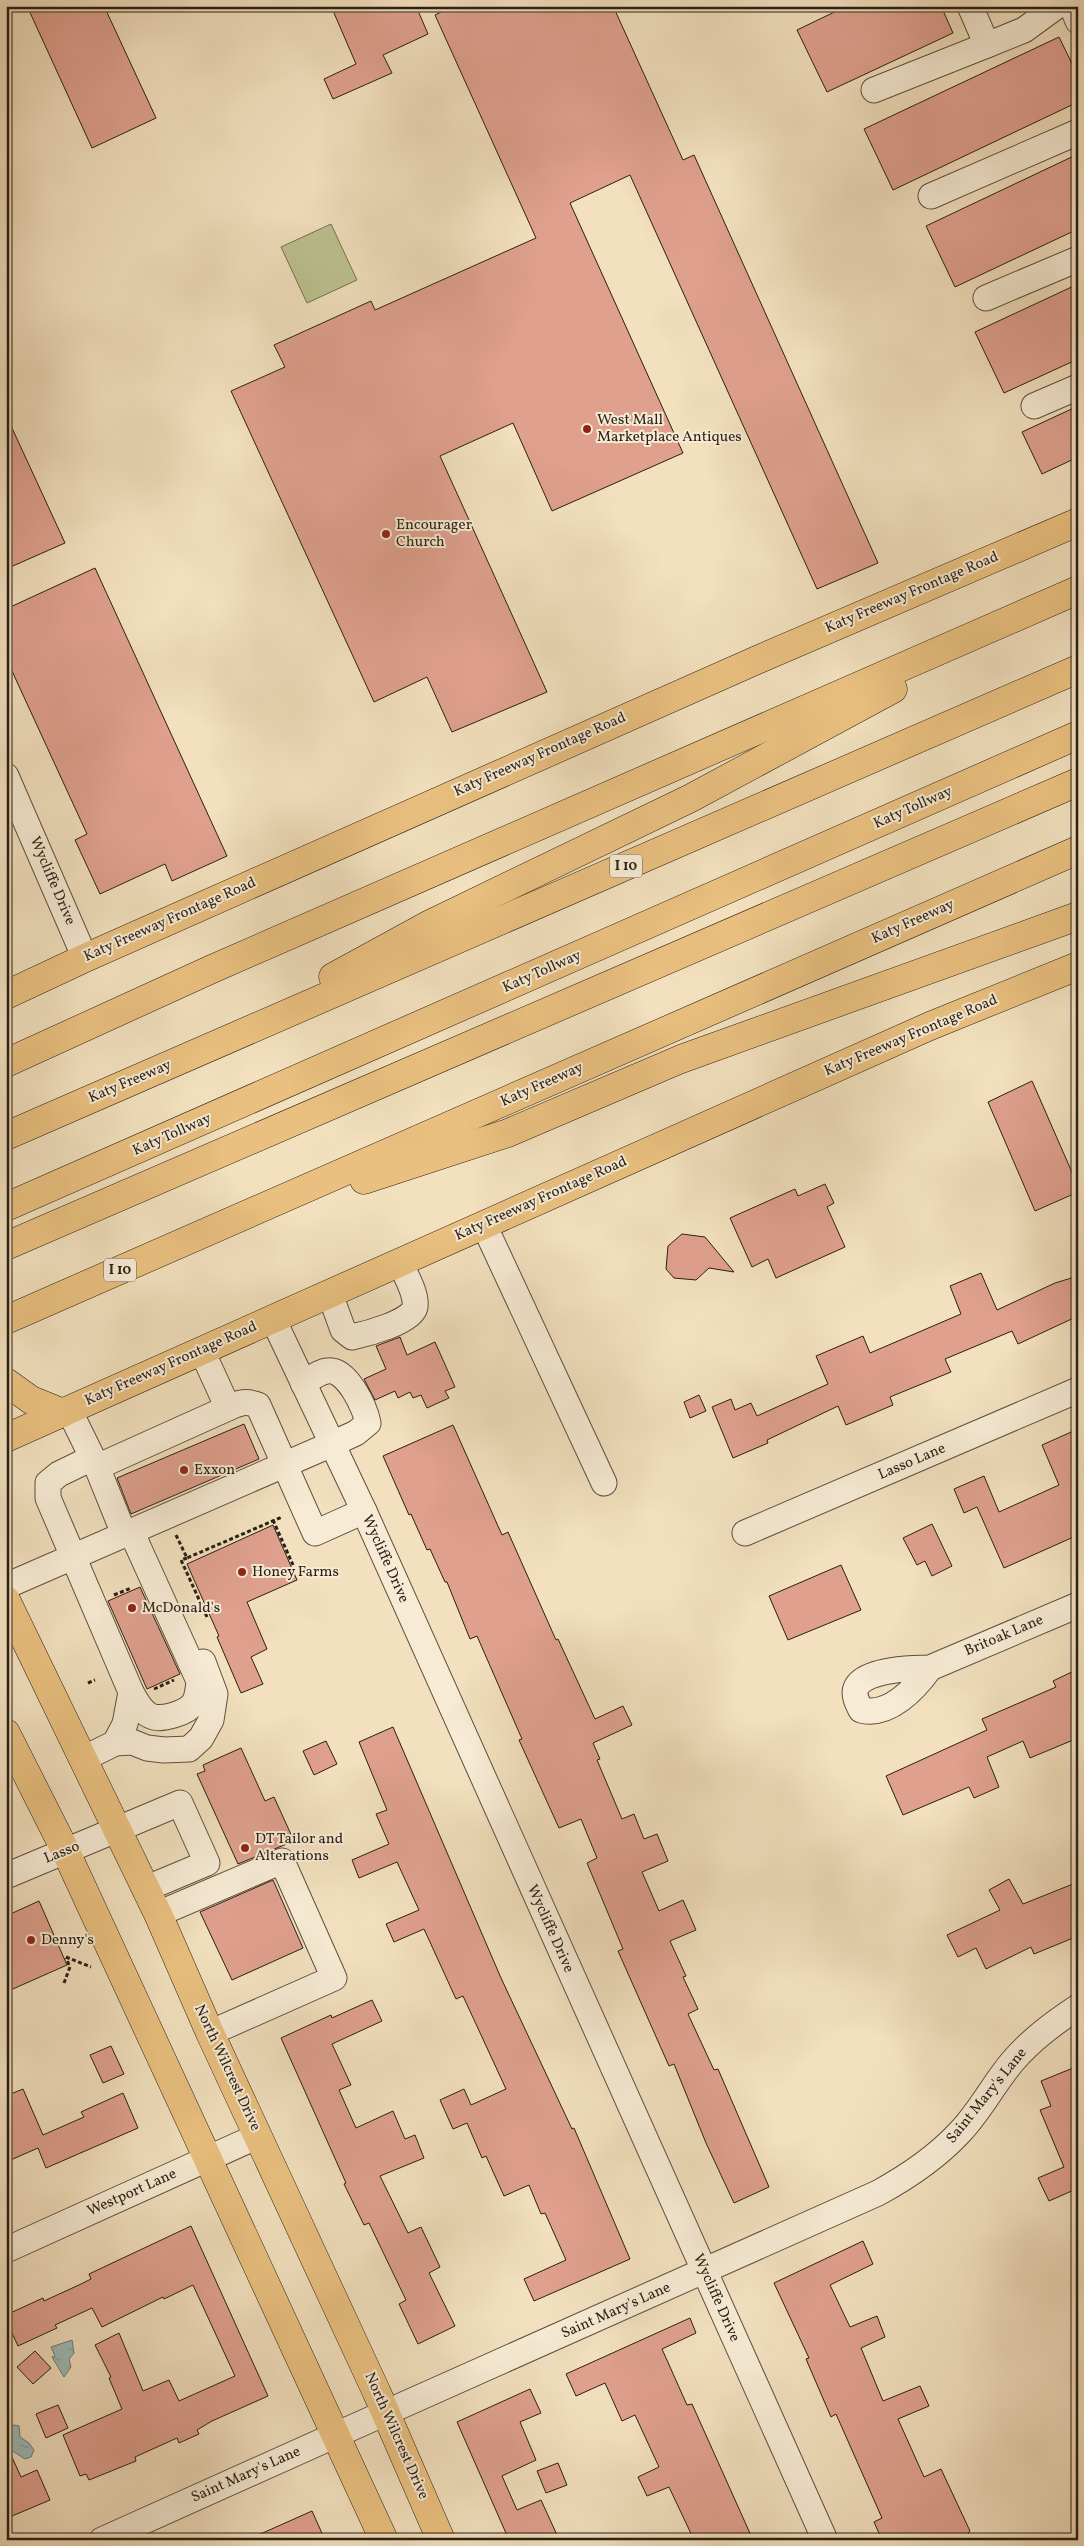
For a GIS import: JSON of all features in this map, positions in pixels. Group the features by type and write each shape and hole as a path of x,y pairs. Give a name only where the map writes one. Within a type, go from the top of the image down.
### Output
{"main road":[{"name":"Katy Freeway Frontage Road","path":"6,995 85,958 757,660 1078,522"},
{"path":"6,1063 203,973 1078,590"},
{"path":"174,1063 430,924 691,798 1078,590"},
{"name":"Katy Freeway","path":"6,1136 1078,669"},
{"name":"Katy Tollway","path":"6,1207 1078,735"},
{"path":"6,1246 1078,782"},
{"name":"Katy Freeway","path":"6,1320 1078,850"},
{"path":"206,1232 508,1133 681,1059 1078,916"},
{"name":"Katy Freeway Frontage Road","path":"6,1438 930,1026 1078,966"},
{"path":"6,1382 31,1400 66,1411"},
{"name":"North Wilcrest Drive","path":"6,1600 146,1888 210,2033 386,2412 441,2540"},
{"path":"6,1733 66,1852 384,2540"}],"street":[{"path":"970,6 987,45"},
{"path":"874,90 1024,30 1057,6"},
{"path":"1072,6 1078,21"},
{"path":"931,196 1078,132"},
{"path":"986,298 1078,259"},
{"path":"1034,406 1078,387"},
{"name":"Wycliffe Drive","path":"6,776 85,958"},
{"path":"484,1225 604,1483"},
{"path":"352,1337 374,1332 410,1316 415,1308 414,1294 400,1262"},
{"path":"330,1294 343,1330 352,1337"},
{"name":"Wycliffe Drive","path":"273,1319 364,1510 825,2540"},
{"path":"339,1372 352,1337"},
{"path":"202,1351 228,1408"},
{"path":"6,1586 332,1444 356,1433 368,1422 349,1382 339,1372 328,1371 302,1383"},
{"name":"Lasso Lane","path":"745,1533 1078,1390"},
{"path":"133,1530 199,1681 195,1701 185,1710 170,1716 152,1717 136,1701 48,1498 48,1484 59,1474 94,1462 239,1402 248,1402 258,1405 315,1533 364,1510"},
{"path":"66,1411 133,1530 215,1694 211,1720 201,1738 189,1748 164,1750 132,1742 115,1743 83,1758"},
{"name":"Britoak Lane","path":"930,1668 1078,1605"},
{"path":"115,1743 136,1701"},
{"name":"Lasso","path":"6,1876 118,1831 180,1803 207,1863 146,1888"},
{"path":"158,1914 282,1861 334,1978 210,2033"},
{"name":"Saint Mary's Lane","path":"102,2540 336,2434 704,2272 878,2193 910,2176 939,2153 962,2130 1013,2061 1038,2036 1078,2007"},
{"name":"Westport Lane","path":"6,2250 258,2136"}],"path":[{"path":"207,1617 181,1560 286,1515"},
{"path":"273,1520 293,1565"},
{"path":"176,1535 187,1558"},
{"path":"111,1596 137,1585"},
{"path":"88,1683 95,1680"},
{"path":"64,1983 70,1967 66,1957 96,1969"}],"green space":[{"path":"331,224 357,280 307,303 281,247"}],"water":[{"path":"72,2340 74,2353 69,2359 71,2367 64,2377 52,2357 55,2356 51,2347"},
{"path":"12,2426 19,2426 20,2437 29,2443 34,2450 31,2457 25,2459 6,2447"}],"building":[{"path":"27,6 104,6 156,118 92,148"},
{"path":"331,6 416,6 428,34 383,55 392,73 333,99 324,79 356,64"},
{"path":"453,6 613,6 683,160 694,155 878,563 817,589 630,175 570,203 683,453 552,511 513,423 440,456 547,692 452,732 427,677 374,702 231,391 285,367 274,345 371,301 375,310 536,238 435,15"},
{"path":"847,6 941,6 953,33 827,92 797,30"},
{"path":"1059,37 1078,76 1078,102 893,190 864,129"},
{"path":"1078,154 1078,229 955,287 926,226"},
{"path":"1078,284 1078,359 1004,393 975,332"},
{"path":"1078,406 1078,457 1042,474 1022,432"},
{"path":"6,415 65,543 6,569"},
{"path":"95,568 227,856 172,881 165,864 100,894 75,840 87,834 6,658 6,609"},
{"path":"1032,1081 1078,1186 1078,1192 1035,1211 988,1102"},
{"path":"825,1184 834,1203 827,1207 845,1247 776,1278 768,1259 752,1267 730,1218 795,1189 798,1196"},
{"path":"682,1234 705,1237 734,1272 709,1268 696,1280 674,1278 666,1269 668,1246"},
{"path":"981,1273 997,1310 1055,1283 1078,1276 1078,1316 1018,1344 1012,1331 945,1359 951,1372 890,1397 893,1405 846,1425 838,1406 767,1440 768,1443 733,1458 712,1407 731,1399 735,1410 751,1403 757,1416 828,1384 816,1356 863,1336 870,1353 961,1314 950,1286"},
{"path":"400,1337 407,1355 435,1342 455,1387 445,1391 449,1398 427,1408 421,1395 413,1398 410,1392 398,1398 395,1391 375,1400 364,1379 386,1369 376,1346"},
{"path":"699,1395 706,1411 690,1418 684,1402"},
{"name":"Exxon","path":"244,1424 259,1459 131,1514 117,1478"},
{"path":"453,1425 502,1535 508,1532 556,1640 558,1639 595,1719 623,1706 632,1725 593,1743 600,1759 597,1760 622,1819 634,1814 644,1839 657,1834 668,1861 642,1872 659,1911 683,1900 696,1930 670,1941 686,1976 683,1977 698,2009 688,2014 714,2070 718,2069 769,2187 734,2203 706,2143 674,2064 669,2066 618,1951 623,1949 587,1863 597,1858 581,1819 559,1828 519,1740 522,1739 477,1636 470,1639 447,1582 445,1582 430,1549 427,1550 411,1514 409,1515 383,1456"},
{"path":"1078,1429 1078,1535 1004,1568 977,1507 964,1513 954,1489 984,1476 999,1512 1059,1485 1042,1445"},
{"path":"932,1524 952,1566 932,1576 925,1561 917,1565 903,1538"},
{"name":"Honey Farms","path":"273,1525 297,1580 247,1602 267,1649 251,1657 263,1684 241,1693 217,1637 219,1636 187,1564"},
{"path":"841,1565 861,1610 788,1640 769,1596"},
{"path":"140,1587 180,1674 147,1689 108,1601"},
{"path":"1078,1669 1078,1738 1030,1758 1023,1741 987,1757 999,1787 974,1798 969,1787 903,1815 886,1776 987,1730 982,1719 1056,1687 1053,1681"},
{"path":"393,1727 501,1978 572,2129 574,2128 630,2259 534,2301 524,2279 566,2260 545,2213 541,2214 529,2185 504,2196 486,2156 482,2158 467,2123 453,2129 440,2100 464,2089 471,2105 506,2089 463,1996 456,1999 424,1929 394,1942 386,1924 419,1910 397,1862 359,1878 352,1860 389,1844 376,1814 387,1810 359,1742"},
{"path":"326,1741 337,1764 314,1775 303,1751"},
{"path":"241,1748 265,1801 274,1797 294,1841 238,1864 197,1774 205,1771 203,1765"},
{"path":"1009,1879 1023,1904 1078,1882 1078,1936 1034,1954 1031,1947 986,1969 976,1948 958,1957 947,1935 1000,1910 989,1890"},
{"path":"273,1880 303,1948 232,1980 200,1912"},
{"name":"Denny's","path":"39,1901 67,1965 6,1992 6,1916"},
{"path":"372,2000 382,2021 332,2044 351,2085 339,2090 356,2128 393,2111 405,2139 415,2135 424,2158 380,2176 408,2233 421,2227 440,2267 429,2273 455,2326 418,2344 399,2304 406,2300 369,2223 364,2225 344,2184 346,2183 281,2038 331,2015 332,2018"},
{"path":"111,2046 124,2074 103,2083 90,2055"},
{"path":"1078,2066 1078,2198 1074,2190 1049,2201 1038,2178 1064,2167 1040,2110 1051,2106 1041,2081"},
{"path":"23,2089 43,2135 84,2117 81,2112 123,2093 138,2128 46,2168 38,2148 6,2162 6,2096"},
{"path":"191,2226 268,2396 212,2421 197,2430 199,2434 179,2443 177,2438 135,2457 136,2461 89,2480 86,2474 80,2476 63,2435 122,2409 109,2378 111,2377 95,2345 119,2333 143,2391 169,2380 179,2401 235,2376 193,2285 164,2299 163,2297 102,2327 92,2308 55,2325 57,2328 18,2346 6,2320 6,2315 43,2298 44,2301 81,2284 91,2279 89,2274"},
{"path":"863,2241 873,2264 830,2285 850,2327 877,2316 885,2337 861,2348 883,2401 920,2386 929,2406 898,2419 924,2477 941,2469 970,2531 968,2533 972,2540 882,2540 874,2522 882,2518 836,2414 831,2417 806,2359 809,2358 774,2283"},
{"path":"690,2318 696,2333 662,2349 687,2405 692,2404 753,2540 694,2540 669,2487 647,2496 638,2477 659,2467 635,2415 622,2421 605,2383 576,2396 566,2374"},
{"path":"35,2351 51,2368 33,2384 17,2367"},
{"path":"530,2389 541,2413 520,2422 536,2460 502,2476 517,2510 541,2500 557,2535 547,2540 509,2540 457,2422"},
{"path":"58,2405 68,2428 46,2438 36,2414"},
{"path":"6,2444 21,2477 37,2470 50,2500 12,2516 6,2502"},
{"path":"558,2463 567,2485 546,2493 537,2471"},
{"path":"312,2511 325,2540 247,2540"}],"place":[{"name":"West Mall Marketplace Antiques","path":"587,429"},
{"name":"Encourager Church","path":"386,534"},
{"name":"Exxon","path":"184,1470"},
{"name":"Honey Farms","path":"242,1572"},
{"name":"McDonald's","path":"132,1608"},
{"name":"DT Tailor and Alterations","path":"245,1848"},
{"name":"Denny's","path":"31,1940"}]}
